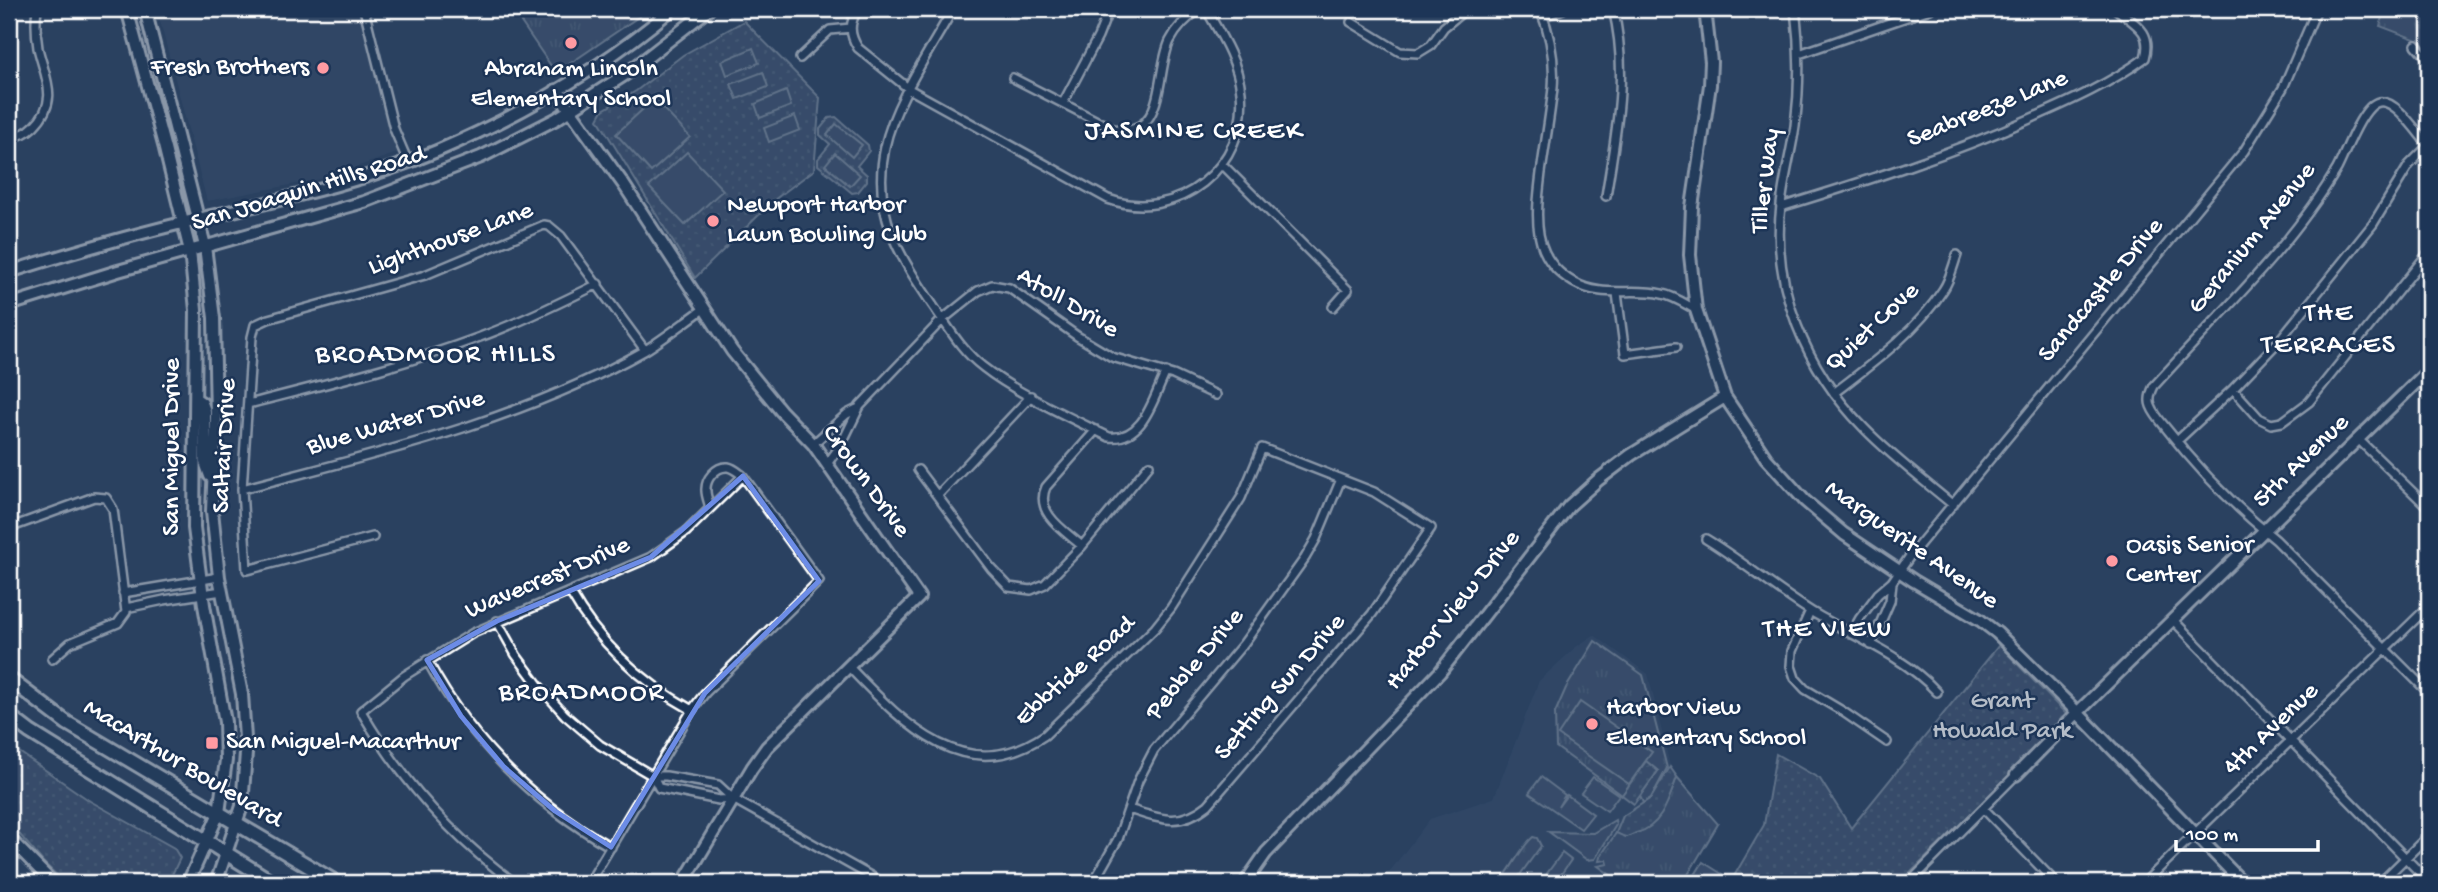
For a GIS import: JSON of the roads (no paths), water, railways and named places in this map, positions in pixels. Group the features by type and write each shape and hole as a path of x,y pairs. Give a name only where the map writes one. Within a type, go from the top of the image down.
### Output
{"main road":[{"name":"MacArthur Boulevard","path":"9,679 67,723 337,883"},
{"name":"MacArthur Boulevard","path":"9,716 30,732 274,883"}],"street":[{"path":"9,136 16,137 30,130 46,111 49,99 47,76 37,38 37,9"},
{"name":"San Miguel Drive","path":"127,9 190,251 196,310 194,528 200,580 225,722 226,760 219,813 188,883"},
{"name":"San Miguel Drive","path":"145,9 199,219 214,318 216,417 212,511 219,577 245,716 246,752 242,806 216,883"},
{"path":"364,9 394,129 408,162"},
{"name":"San Joaquin Hills Road","path":"9,271 79,250 318,190 437,151 556,90 633,42 672,9"},
{"name":"San Joaquin Hills Road","path":"9,305 364,202 481,157 556,119 626,74 709,9"},
{"path":"858,9 850,28 858,48 909,89 1108,199 1122,204 1146,206 1174,200 1198,187 1222,164 1237,133 1242,94 1234,61 1206,9"},
{"path":"953,9 897,112 885,145 881,176 884,210 901,257 968,354 1031,396 1109,437 1118,438 1134,432 1166,372"},
{"path":"1063,103 1098,37 1109,9"},
{"path":"1013,78 1113,129 1129,130 1144,123 1155,106 1166,52 1171,41 1179,27 1200,9"},
{"path":"1351,22 1400,52 1418,53 1431,45 1444,27 1464,9"},
{"path":"1563,9 1541,12 1551,52 1553,79 1536,211 1539,239 1551,263 1572,282 1593,291 1665,294 1696,310"},
{"path":"1606,195 1622,85 1620,45 1613,9"},
{"name":"Marguerite Avenue","path":"1705,9 1711,62 1710,85 1692,207 1690,255 1696,310 1725,397 1766,458 1805,501 1844,534 1914,582 1980,620 1997,634 2243,883"},
{"name":"Tiller Way","path":"1795,9 1798,54 1795,125 1781,207 1781,263 1789,305 1811,359 1834,393 1878,442 1953,505"},
{"path":"1798,54 1930,9"},
{"name":"Seabreeze Lane","path":"1781,207 1879,176 1996,134 2063,105 2120,75 2145,58 2149,45 2143,30 2116,9"},
{"name":"Sandcastle Drive","path":"1851,634 1878,594 1892,582 1899,570 2244,151 2283,88 2317,9"},
{"path":"800,58 830,30 850,28"},
{"path":"2416,45 2429,60"},
{"name":"Crown Drive","path":"556,90 732,351 781,411 813,444 919,597 766,747 683,883"},
{"name":"Geranium Avenue","path":"2176,441 2151,407 2149,400 2154,386 2256,275 2314,204 2338,167 2372,104 2381,101 2391,104 2429,146"},
{"path":"2429,146 2409,165 2373,224 2278,342 2233,389 2176,441 2429,693"},
{"path":"1222,164 1348,290 1333,307"},
{"name":"Lighthouse Lane","path":"255,325 425,275 544,225 555,229 561,236 645,350"},
{"path":"2233,389 2259,418 2271,424 2282,422 2309,402 2429,252"},
{"name":"Quiet Cove","path":"1834,393 1879,358 1914,325 1944,288 1957,255"},
{"path":"248,404 421,358 482,337 598,284"},
{"name":"Atoll Drive","path":"858,409 942,320 983,288 1000,285 1009,288 1094,347 1131,363 1166,372 1216,395"},
{"path":"1617,293 1625,354 1676,347"},
{"name":"Blue Water Drive","path":"242,489 447,433 514,410 578,383 645,350 705,308"},
{"name":"Saltair Drive","path":"255,325 251,337 242,489 247,570 373,537"},
{"name":"5th Avenue","path":"1909,883 2077,713 2429,370"},
{"path":"938,495 1031,396"},
{"name":"Harbor View Drive","path":"1245,883 1266,853 1440,672 1569,506 1631,455 1725,397"},
{"path":"195,399 202,403 205,411 205,461 212,482"},
{"path":"813,444 847,414 858,409"},
{"path":"827,464 841,445 858,409"},
{"path":"1082,546 1046,513 1042,499 1046,487 1096,430"},
{"path":"829,431 841,445"},
{"path":"2358,439 2429,508"},
{"name":"Ebbtide Road","path":"848,666 901,719 946,748 967,754 1004,754 1032,743 1052,728 1155,628 1171,608 1241,498 1262,449 1341,479"},
{"path":"918,470 990,568 1009,587 1031,590 1045,584 1082,546 1149,465"},
{"path":"589,883 692,710 705,693 819,581 744,476 731,467 723,467 713,472 707,481 710,508"},
{"name":"Wavecrest Drive","path":"515,883 460,838 423,799 390,757 361,711 427,660 497,621 652,557 686,532 744,476"},
{"name":"Setting Sun Drive","path":"1129,809 1171,820 1193,816 1208,805 1364,625 1431,528 1392,502 1341,479"},
{"name":"Pebble Drive","path":"1093,883 1116,845 1138,781 1154,750 1244,643 1305,558 1316,539 1341,479"},
{"path":"9,528 94,497 106,498 113,509 126,608 124,617 118,623 70,643 52,659"},
{"path":"1706,539 1810,611 1899,660 1924,678 1937,692"},
{"path":"123,593 219,577"},
{"name":"Sandcastle Drive","path":"1871,645 1890,601 1892,582"},
{"path":"126,608 222,591"},
{"path":"570,592 585,616 621,660 666,696 692,710"},
{"name":"4th Avenue","path":"2144,883 2429,606"},
{"path":"1810,611 1792,651 1791,666 1796,678 1805,689 1887,742"},
{"path":"2173,620 2429,882"},
{"path":"497,621 527,671 565,715 600,745 653,776 718,785 733,799 883,883"},
{"path":"427,660 461,716 505,767 555,811 611,846"},
{"path":"653,776 659,788 719,800 733,799"},
{"path":"1984,809 2056,883"},
{"path":"2380,883 2429,835"},
{"path":"9,838 53,883"}],"place":[{"name":"Abraham Lincoln Elementary School","path":"571,43"},
{"name":"Fresh Brothers","path":"323,68"},
{"name":"Newport Harbor Lawn Bowling Club","path":"713,221"},
{"name":"Oasis Senior Center","path":"2112,561"},
{"name":"Harbor View Elementary School","path":"1592,724"},
{"name":"San Miguel-Macarthur","path":"212,743"}],"district":[{"name":"JASMINE CREEK","path":"1194,132"},
{"name":"THE TERRACES","path":"2329,330"},
{"name":"BROADMOOR HILLS","path":"436,355"},
{"name":"THE VIEW","path":"1828,630"},
{"name":"BROADMOOR","path":"582,693"}],"park label":[{"name":"Grant Howald Park","path":"2002,717"}]}
